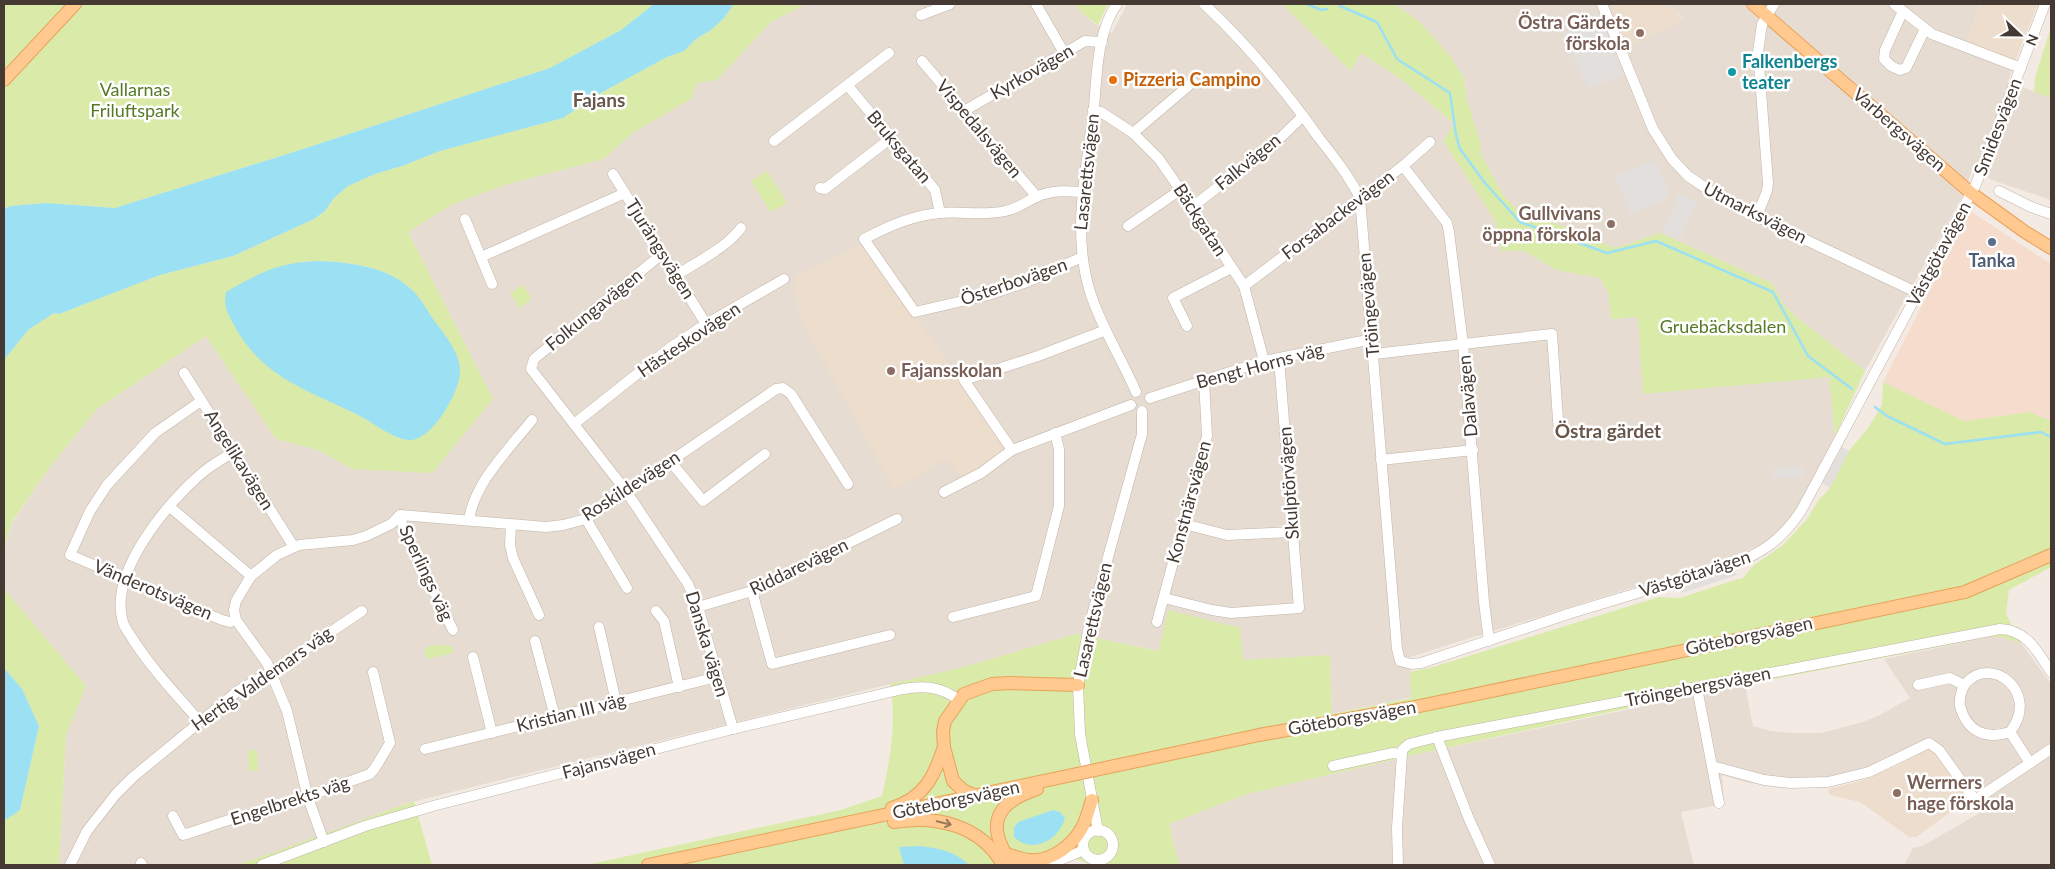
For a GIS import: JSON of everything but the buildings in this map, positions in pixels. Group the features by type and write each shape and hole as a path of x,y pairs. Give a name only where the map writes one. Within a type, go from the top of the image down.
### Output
{"main road":[{"path":"4,80 75,4"},
{"name":"Varbergsvägen","path":"1753,4 1972,193 2025,232 2051,248"},
{"name":"Göteborgsvägen","path":"648,865 974,796 1101,772 1126,764 1259,734 1410,708 1965,592 2051,556"},
{"path":"974,796 953,781 944,747 943,732 945,721 964,694 992,684 1078,685"},
{"path":"785,836 790,829 880,811 901,805 917,797 939,763 944,747"},
{"path":"1008,862 996,833 997,820 1006,806 1014,798 1024,793 1073,778"},
{"path":"828,828 843,832 908,819 942,822 977,835 1008,862 1043,859 1057,853 1078,834 1083,826 1092,800"}],"street":[{"path":"921,15 950,4"},
{"path":"1036,4 1064,53"},
{"name":"Lasarettsvägen","path":"1117,4 1113,9 1102,42 1082,192 1080,239 1090,292 1136,392"},
{"name":"Tröingevägen","path":"1204,4 1240,40 1303,116 1352,183 1360,198 1397,649 1400,661"},
{"name":"Utmarksvägen","path":"1602,4 1654,130 1672,159 1695,182 1728,203 1918,293"},
{"path":"1757,216 1767,191 1768,183 1758,52 1760,34 1766,16 1774,4"},
{"path":"1894,4 1925,29 1941,38 2021,68"},
{"name":"Smidesvägen","path":"1972,193 2045,4"},
{"path":"1903,11 1885,50 1884,59 1886,62 1900,70 1906,68 1925,29"},
{"name":"Kyrkovägen","path":"964,111 1085,41 1102,42"},
{"path":"774,141 889,53"},
{"name":"Vispedalsvägen","path":"922,61 1037,197"},
{"path":"1133,133 1193,82"},
{"name":"Bruksgatan","path":"848,86 935,190 940,213"},
{"name":"Bäckgatan","path":"1093,110 1101,112 1133,133 1159,159 1192,207 1244,286 1264,362"},
{"name":"Falkvägen","path":"1192,207 1275,143 1303,116"},
{"path":"820,188 825,188 891,138"},
{"name":"Forsabackevägen","path":"1244,286 1403,166 1430,142"},
{"name":"Dalavägen","path":"1403,166 1447,222 1463,344 1484,602 1489,642"},
{"name":"Tjurängsvägen","path":"613,174 662,254 677,274 706,324"},
{"path":"1128,226 1180,190"},
{"path":"940,213 1004,212 1037,197 1062,191 1082,192"},
{"path":"1999,191 2031,207 2051,214"},
{"path":"481,257 625,193"},
{"name":"Västgötavägen","path":"1400,661 1412,664 1421,663 1489,642 1568,614 1730,566 1752,557 1777,540 1789,529 1801,511 1972,193"},
{"name":"Österbovägen","path":"940,213 917,217 888,226 864,239 915,312 988,295 1027,282 1082,257"},
{"path":"464,219 492,284"},
{"path":"677,274 726,244 741,228"},
{"name":"Folkungavägen","path":"531,369 534,359 662,254"},
{"path":"1187,326 1173,298 1231,268"},
{"name":"Hästeskovägen","path":"574,424 671,347 706,324 784,279"},
{"path":"1012,450 964,380 1038,356 1106,330"},
{"path":"1374,354 1552,334 1559,434"},
{"name":"Bengt Horns väg","path":"1150,398 1264,362 1372,339"},
{"name":"Skulptörvägen","path":"1164,598 1231,613 1299,608 1280,359"},
{"name":"Danska vägen","path":"531,369 626,491 678,566 698,607 733,729"},
{"name":"Angelikavägen","path":"184,373 294,547"},
{"name":"Konstnärsvägen","path":"1157,622 1207,436 1204,380"},
{"name":"Roskildevägen","path":"400,515 546,527 586,519 776,389 783,388 791,394 848,484"},
{"path":"1136,392 1145,393 1150,398 1148,406 1142,411 1137,411 1130,405 1131,396 1136,392"},
{"name":"Vänderotsvägen","path":"201,401 156,433 107,485 90,512 70,555 222,620 230,622 236,620"},
{"path":"944,492 983,471 1012,450 1130,405"},
{"name":"Lasarettsvägen","path":"1084,850 1091,859 1104,862 1112,844 1107,834 1098,831 1080,734 1077,706 1078,685 1089,626 1142,434 1142,411"},
{"path":"470,520 471,507 478,490 532,420"},
{"path":"953,617 1036,596 1059,506 1059,449 1055,433"},
{"path":"1381,460 1472,450"},
{"path":"199,721 142,655 123,623 120,605 125,579 147,534 170,506 204,472 233,452"},
{"path":"670,461 702,501 765,454"},
{"path":"170,506 251,576"},
{"path":"324,842 308,798 288,716 267,663 236,620 234,610 236,601 251,576 278,555 294,547 353,540 366,536 391,524 400,515"},
{"name":"Sperlings väg","path":"400,515 407,538 453,630"},
{"path":"586,519 627,588"},
{"name":"Riddarevägen","path":"698,607 752,591 897,519"},
{"path":"1184,524 1227,535 1293,532"},
{"path":"511,525 510,545 513,558 539,615"},
{"path":"752,591 772,664 890,634"},
{"name":"Hertig Valdemars väg","path":"70,865 87,832 116,794 133,776 239,690 271,672 362,611"},
{"path":"656,612 664,621 679,687"},
{"path":"599,627 616,702"},
{"name":"Tröingebergsvägen","path":"1333,766 1393,753 1402,754 1403,749 1409,744 1437,737 2000,629 2017,632 2030,641 2051,672"},
{"path":"535,641 554,717"},
{"path":"473,658 492,732"},
{"name":"Engelbrekts väg","path":"173,816 183,835 216,826 245,814 263,813 370,774 390,743 373,672"},
{"path":"1980,673 1995,674 2007,680 2016,691 2021,702 2019,718 2010,732 1989,736 1981,734 1971,726 1963,715 1959,704 1962,688 1969,679 1980,673"},
{"name":"Kristian III väg","path":"425,749 717,677"},
{"path":"1918,685 1950,678 1964,685"},
{"name":"Fajansvägen","path":"262,865 365,826 733,729 915,687 944,690 959,700"},
{"path":"1696,688 1719,803"},
{"path":"2010,732 2030,763"},
{"path":"1437,737 1469,819 1490,865"},
{"path":"1712,766 1764,780 1790,783 1828,782 1869,772 1929,743 1939,750 1975,800 2051,749"},
{"path":"1398,865 1397,828 1402,754"},
{"path":"1048,865 1084,850 1085,838 1091,832 1098,831"}],"shaded area":[{"path":"806,4 1076,4 1083,14 1094,23 1112,33 1127,4 1282,4 1351,71 1361,53 1404,81 1454,124 1443,141 1495,220 1501,251 1524,251 1557,270 1600,278 1608,292 1611,319 1638,317 1772,382 1829,377 1835,436 1794,516 1776,534 1759,546 1734,556 1410,657 1412,697 1332,714 1330,655 1243,660 1160,651 1076,634 960,668 408,803 238,865 59,865 66,735 86,686 4,589 4,549 12,523 49,468 97,409 206,336 276,439 318,450 352,469 493,399 408,232 452,204 508,184 604,159 631,134 654,119 697,83 717,80 771,22"},
{"path":"1394,4 1611,4 1630,45 1684,19 1669,4 1974,4 1980,6 1966,43 2015,61 2008,82 2051,98 2051,200 1992,180 1973,168 1961,199 1865,371 1784,305 1772,283 1660,233 1619,247 1611,247 1524,215 1505,198 1480,153 1467,100 1464,77 1419,21"},
{"name":"Östra Gärdets förskola","path":"1611,4 1669,4 1684,20 1629,46"},
{"path":"1981,4 2038,4 2015,61 1966,43"},
{"path":"1598,13 1623,74 1588,89 1562,33"},
{"path":"1656,160 1669,194 1660,203 1630,214 1615,176"},
{"path":"1679,194 1697,202 1680,240 1662,232"},
{"path":"1970,211 2051,264 2051,421 2030,412 1964,421 1883,382"},
{"name":"Fajansskolan","path":"863,244 968,389 1004,446 1001,453 962,477 947,458 894,490 800,318 795,288 796,276"},
{"path":"1842,447 1849,451 1830,488 1822,483"},
{"path":"1803,466 1804,477 1774,479 1773,468"},
{"path":"1734,568 1737,575 1682,593 1679,585"},
{"path":"1989,637 2002,637 2021,643 2051,684 2051,865 1904,865 1913,848 1922,846 1980,813 1939,753 1931,748 1913,755 1890,768 1859,780 1821,787 1749,783 1722,775 1724,804 1681,812 1694,865 1179,865 1169,824 1247,794 1422,753 1745,685 1753,726 1771,731 1821,733 1863,722 1910,698 1884,659"},
{"name":"Werrners hage förskola","path":"1931,748 1967,797 1963,803 1916,837 1909,837 1860,802 1829,795 1828,789 1861,781 1890,769"}],"green space":[{"name":"Vallarnas Friluftspark","path":"4,4 654,4 621,30 550,68 300,150 115,208 46,203 11,206 4,209"},
{"path":"734,4 806,4 771,22 717,80 697,83 691,99 631,134 604,159 508,184 453,204 408,232 493,399 432,473 352,469 318,450 276,439 206,336 97,409 49,468 12,522 4,549 4,360 28,330 54,313 59,314 160,275 233,256 314,219 325,211 334,198 348,186 375,174 440,151 563,118 597,95 667,57 683,51 724,18","holes":["299,262 348,263 373,268 393,277 409,288 423,304 435,323 460,373 449,404 400,439 360,416 277,374"]},
{"path":"1076,4 1108,4 1098,25 1083,14"},
{"name":"Gruebäcksdalen","path":"1282,4 1394,4 1419,21 1451,57 1464,78 1467,100 1481,145 1480,153 1505,198 1524,215 1573,229 1611,247 1619,247 1660,233 1772,283 1784,305 1865,371 1835,436 1829,377 1643,394 1638,317 1611,319 1608,292 1600,278 1557,270 1524,251 1501,251 1495,220 1443,141 1454,124 1404,81 1361,53 1351,71"},
{"path":"2051,27 2051,98 2034,92 2035,78"},
{"path":"767,171 787,203 771,212 751,181"},
{"path":"523,285 532,299 520,308 510,293"},
{"path":"1883,382 1964,421 2030,412 2051,421 2051,567 2009,590 2006,614 2021,643 2002,637 1989,637 1656,702 1422,753 1247,794 1169,824 1179,865 1088,865 1077,859 1040,865 586,865 841,810 882,796 888,769 893,726 890,684 960,668 1076,634 1159,651 1168,610 1240,628 1243,660 1330,655 1332,714 1411,698 1410,672 1433,667 1659,597 1680,598 1742,579 1753,566 1783,545 1807,519 1818,501 1830,488 1849,451 1868,428 1882,405"},
{"path":"4,589 86,686 66,735 59,865 4,865 4,821 20,810 39,726 22,690 4,668"},
{"path":"431,645 452,646 454,653 427,659 424,650"},
{"path":"257,750 258,770 249,771 248,751"},
{"path":"414,801 432,865 238,865"}],"water":[{"path":"654,4 734,4 724,18 711,30 696,39 684,51 667,57 597,95 563,118 440,151 375,174 348,186 334,198 325,211 314,219 233,256 160,275 59,314 54,313 28,330 4,360 4,209 11,206 46,203 115,208 300,150 550,68 621,30"},
{"path":"316,261 355,264 393,276 417,295 451,344 460,366 458,382 449,404 426,434 417,439 402,439 358,415 305,390 273,371 259,359 235,327 228,314 226,292 269,270 290,264"},
{"path":"4,668 22,689 39,726 20,810 4,821"},
{"path":"1053,810 1060,812 1065,818 1062,826 1051,838 1036,845 1029,845 1014,837 1014,828 1018,822"},
{"path":"918,846 946,851 958,856 969,865 904,865 899,847"}],"waterway":[{"path":"1307,4 1321,10 1327,9"},
{"path":"1340,6 1377,22 1397,59 1450,93 1460,149 1485,183 1520,222 1607,253 1656,241 1773,292 1808,356 1852,389"},
{"path":"1875,407 1887,416 1945,444 2041,432 2051,437"}],"place":[{"name":"Östra Gärdets förskola","path":"1640,33"},
{"name":"Falkenbergs teater","path":"1732,72"},
{"name":"Pizzeria Campino","path":"1113,80"},
{"name":"Gullvivans öppna förskola","path":"1611,224"},
{"name":"Tanka","path":"1992,242"},
{"name":"Fajansskolan","path":"891,371"},
{"name":"Werrners hage förskola","path":"1897,793"}],"district":[{"name":"Fajans","path":"599,100"},
{"name":"Östra gärdet","path":"1608,431"}]}
